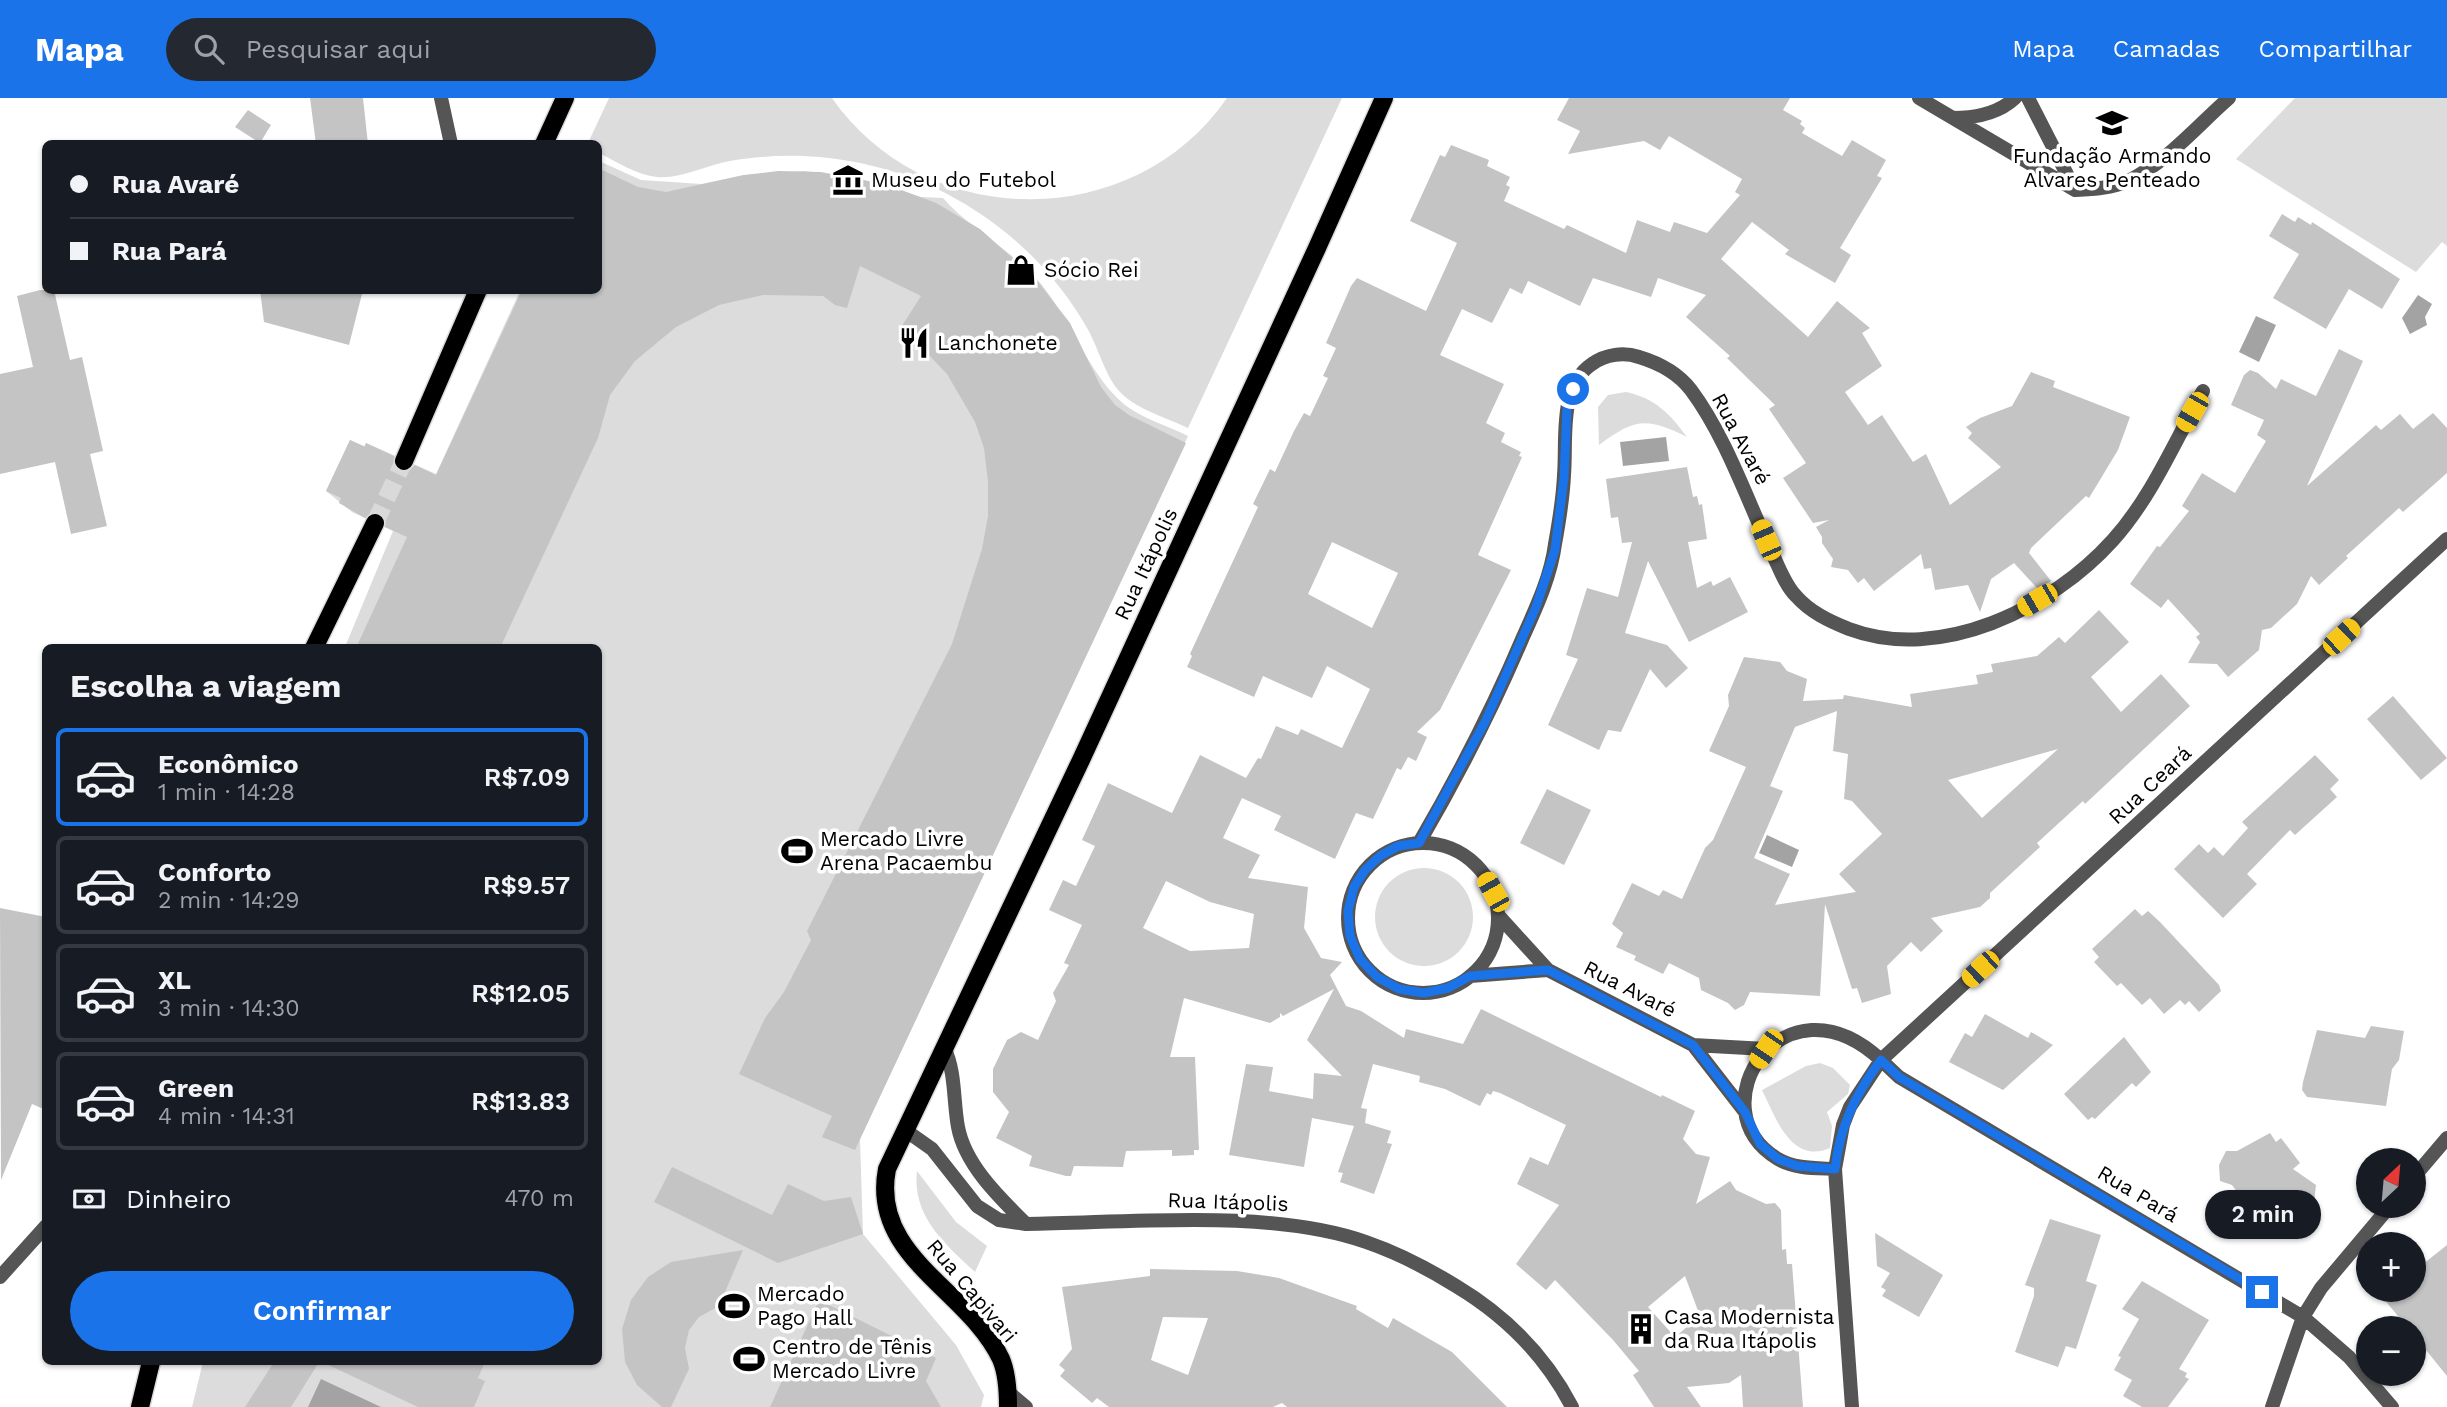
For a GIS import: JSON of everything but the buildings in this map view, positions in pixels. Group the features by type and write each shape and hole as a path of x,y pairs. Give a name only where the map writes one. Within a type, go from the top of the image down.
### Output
{"main road":[{"path":"546,140 565,98"},
{"name":"Rua Itápolis","path":"905,1130 1306,272 1384,98"},
{"path":"404,461 476,294"},
{"path":"316,644 375,523"},
{"name":"Rua Capivari","path":"905,1130 887,1169 883,1191 885,1207 916,1262 957,1303 1001,1360 1008,1399"},
{"path":"141,1407 151,1365"}],"street":[{"path":"441,98 450,140"},
{"path":"1919,98 2075,190 2100,189 2129,180 2157,161 2229,98"},
{"path":"1952,118 1988,114 2006,107 2015,98"},
{"path":"2028,98 2075,190"},
{"name":"Rua Avaré","path":"1419,843 1485,722 1536,607 1555,550 1564,478 1567,408 1581,374 1593,363 1615,354 1632,355 1655,362 1674,373 1691,390 1728,455 1793,593 1828,621 1885,638 1933,639 1968,631 2018,611 2083,569 2134,516 2203,391"},
{"name":"Rua Ceará","path":"1835,1169 1843,1125 1850,1107 1881,1060 2447,540"},
{"path":"1419,843 1453,850 1482,871 1493,892 1498,915 1496,938 1486,959 1470,976 1448,988 1424,993 1399,989 1377,977 1360,959 1350,936 1348,911 1354,887 1365,870 1380,856 1398,846 1419,843"},
{"name":"Rua Avaré","path":"1498,915 1548,970 1693,1045 1766,1049"},
{"path":"1470,976 1548,970"},
{"name":"Rua Pará","path":"1766,1049 1802,1030 1824,1030 1848,1035 1899,1077 2303,1317 2341,1349 2392,1407"},
{"name":"Rua Avaré","path":"1693,1045 1745,1112 1760,1144 1778,1159 1797,1166 1835,1169"},
{"path":"944,1047 952,1063 959,1132 992,1189 1026,1224"},
{"path":"1745,1112 1745,1087 1766,1049"},
{"name":"Rua Itápolis","path":"905,1130 933,1149 977,1206 999,1220 1026,1224 1241,1221 1302,1227 1363,1241 1419,1263 1489,1305 1528,1341 1572,1407"},
{"path":"2426,1163 2447,1138"},
{"path":"1835,1169 1852,1407"},
{"path":"2272,1407 2303,1317 2321,1288 2380,1218"},
{"path":"0,1277 42,1230"},
{"path":"1008,1399 1026,1407"}],"shaded area":[{"path":"609,98 832,98 872,142 920,174 974,193 1030,199 1086,193 1139,174 1187,142 1227,98 1342,98 1188,428 1145,409 1122,394 1111,380 1073,305 1040,264 1001,228 957,199 933,187 884,169 807,156 755,157 721,163 685,174 657,177 627,168 602,155 602,140 589,140"},
{"path":"2295,98 2447,98 2447,246 2442,242 2416,272 2236,159"},
{"name":"Mercado Livre Arena Pacaembu","path":"602,162 641,180 702,184 744,175 804,171 855,177 921,197 943,198 1036,278 1059,310 1100,378 1125,405 1188,436 860,1139 863,1234 956,1345 984,1395 981,1407 192,1407 202,1365 602,1365 602,644 346,644 393,531 352,512 326,491 350,440 364,446 366,443 436,474 519,294 602,294"},
{"path":"2418,295 2432,304 2425,317 2427,325 2410,334 2402,318"},
{"path":"2256,316 2276,325 2259,362 2239,352"},
{"path":"1626,392 1645,398 1661,408 1687,437 1661,426 1642,423 1622,430 1599,445 1598,407 1608,395"},
{"path":"1666,437 1669,461 1623,466 1620,442"},
{"path":"1767,835 1799,850 1792,867 1759,853"},
{"path":"1424,868 1443,872 1459,882 1469,898 1473,917 1469,936 1459,952 1443,962 1424,966 1405,962 1389,952 1379,936 1375,917 1379,898 1389,882 1405,872"},
{"path":"1820,1063 1833,1068 1850,1085 1848,1094 1827,1112 1832,1126 1830,1148 1805,1150 1786,1135 1762,1090 1806,1066"},
{"path":"917,1171 956,1222 987,1246 975,1272 932,1228 920,1202"},
{"path":"321,1379 381,1407 308,1407"}],"tunnel":[{"path":"375,523 404,461"}],"place":[{"name":"Fundação Armando Alvares Penteado","path":"2112,123"},
{"name":"Museu do Futebol","path":"848,180"},
{"name":"Sócio Rei","path":"1021,270"},
{"name":"Lanchonete","path":"914,343"},
{"name":"Mercado Livre Arena Pacaembu","path":"797,851"},
{"name":"Mercado Pago Hall","path":"734,1306"},
{"name":"Casa Modernista da Rua Itápolis","path":"1641,1329"},
{"name":"Centro de Tênis Mercado Livre","path":"749,1359"}],"route":[{"path":"1573,389 1567,408 1564,478 1555,550 1536,607 1485,722 1419,843 1398,846 1380,856 1365,870 1354,887 1348,911 1350,936 1360,959 1377,977 1399,989 1424,993 1448,988 1470,976 1548,970 1693,1045 1745,1112 1750,1128 1760,1144 1778,1159 1797,1166 1835,1169 1843,1125 1850,1107 1860,1088 1881,1060 1899,1077 2262,1292"}]}
